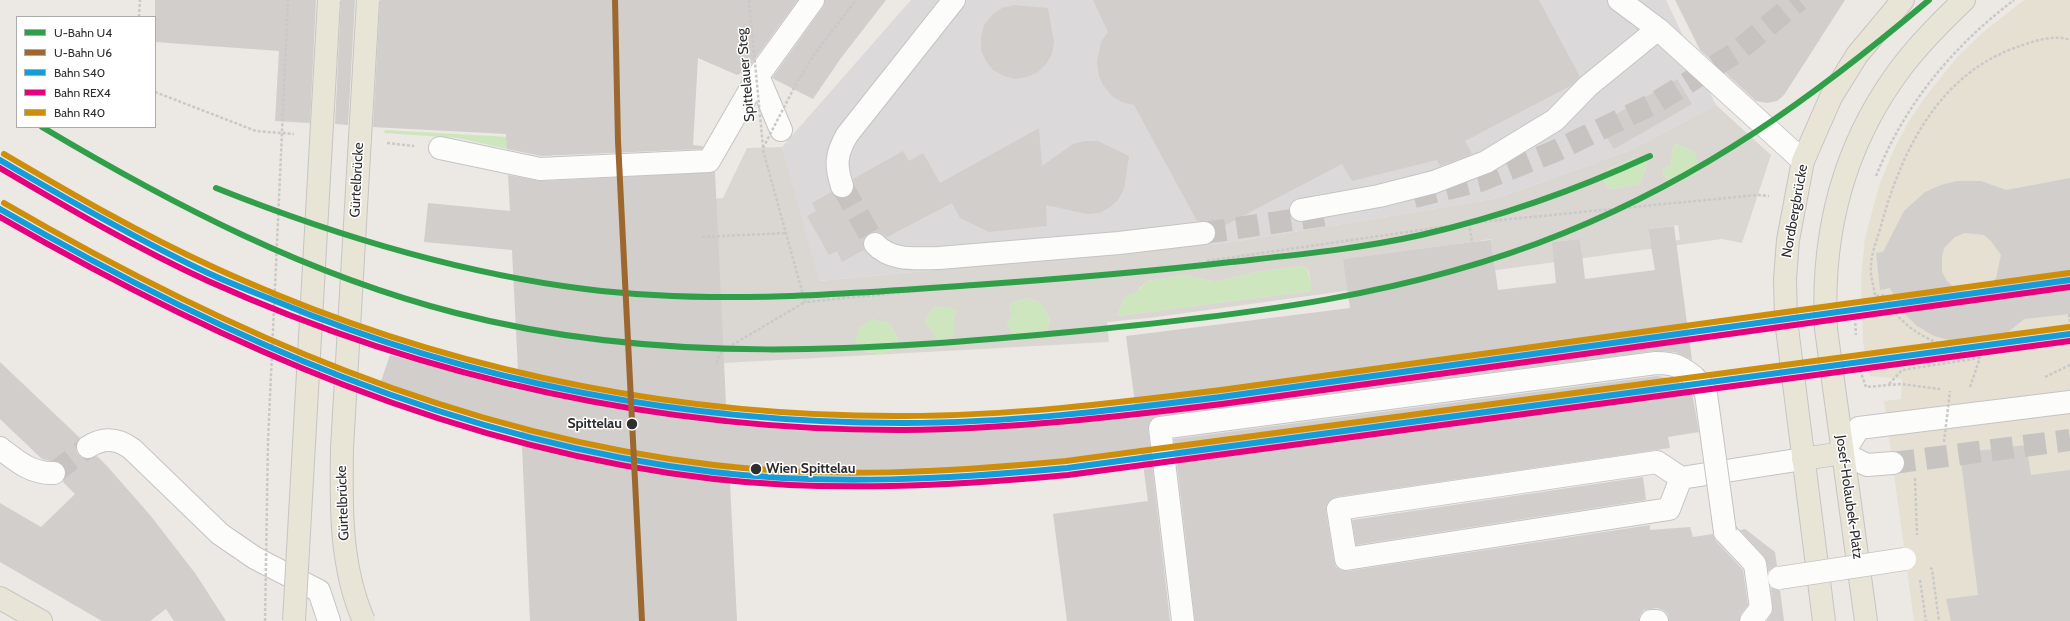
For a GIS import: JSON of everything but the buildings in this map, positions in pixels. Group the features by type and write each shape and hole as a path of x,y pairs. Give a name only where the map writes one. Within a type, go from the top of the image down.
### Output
{"main road":[{"path":"294,621 329,0"},
{"name":"Gürtelbrücke","path":"364,621 350,575 343,540 341,499 342,440 368,0"},
{"name":"Nordbergbrücke","path":"1803,460 1786,320 1785,279 1788,240 1803,161 1831,97 1857,55 1903,0"},
{"name":"Josef-Holaubek-Platz","path":"1866,621 1825,317 1826,266 1829,236 1836,202 1848,165 1863,130 1882,96 1904,64 1934,29 1964,0"},
{"path":"1824,621 1803,460 1843,453"},
{"path":"0,598 41,621"}],"lane":[{"path":"440,148 540,169 709,161 758,76 814,0"},
{"path":"842,186 837,163 839,150 847,135 954,0"},
{"path":"1619,0 1658,29 1803,161"},
{"path":"1301,210 1379,196 1420,186 1486,162 1555,120 1588,86 1658,29"},
{"path":"758,76 781,130"},
{"path":"875,244 890,255 910,258 939,258 1119,243 1204,233"},
{"path":"1183,621 1160,428 1656,363 1668,363 1681,366 1694,377 1702,386 1706,394 1725,532 1755,564 1761,608 1751,621"},
{"path":"1893,463 1867,465 1843,453 1859,428 2070,402"},
{"path":"88,447 106,439 124,443 220,534 255,558 319,591 329,621"},
{"path":"0,448 26,468 44,473 54,473"},
{"path":"1681,478 1669,509 1660,520 1346,560 1338,509 1657,462 1681,478 1803,460"},
{"path":"1757,582 1911,558"},
{"path":"1651,621 1658,621"}],"path":[{"path":"139,16 140,0"},
{"path":"265,621 268,441 288,0"},
{"name":"Spittelauer Steg","path":"749,0 763,148 796,84 810,62 856,0"},
{"path":"1874,180 1894,134 1922,90 1954,52 2014,0"},
{"path":"1980,358 1922,336 1909,327 1897,315 1886,295 1875,296 1870,265 1886,209 1907,151 1936,104 1957,82 1977,66 2018,46 2036,41 2062,37 2070,40"},
{"path":"1469,223 1472,242"},
{"path":"702,237 786,234"},
{"path":"716,363 722,352 805,302"},
{"path":"2068,314 2070,322"},
{"path":"1854,317 1856,340"},
{"path":"1888,384 1902,370 1980,358"},
{"path":"1968,392 1980,358"},
{"path":"1859,363 1866,387 1888,384 1950,390 1944,442"},
{"path":"1915,471 1911,558 1926,621"},
{"path":"1911,558 1932,569 1939,621"}],"shaded area":[{"path":"911,0 1666,0 1716,105 1631,150 1498,198 1233,242 818,281 782,147"},
{"path":"2024,0 2070,0 2070,621 1914,621 1884,401 1901,399 1902,379 1870,376 1866,365 1863,340 1861,279 1865,238 1879,186 1894,149 1909,121 1926,96 1958,56 1982,33"},
{"path":"1716,105 1771,155 1742,243 1722,239 1149,318 1107,322 1109,342 724,363 700,200 723,198 747,148 782,147 819,281 1233,242 1498,198 1631,150","holes":["1676,144 1693,151 1700,166 1697,174 1676,183 1671,182 1662,174 1664,169 1671,164 1673,147","1634,158 1645,161 1647,165 1640,184 1614,189 1607,187 1604,182 1607,169","1678,225 1680,240 1650,244 1648,229","1491,239 1495,267 1344,259","1580,239 1582,253 1554,256 1553,242","1300,266 1307,268 1309,272 1312,291 1117,316 1124,298 1136,292 1147,281 1185,275 1215,282 1256,272","1027,298 1041,303 1050,320 1047,330 1037,336 1016,336 1007,325 1012,314 1009,308 1011,303","934,307 951,308 956,311 953,322 955,331 951,338 938,339 926,323 925,319","871,319 890,323 898,339 896,347 882,354 865,352 856,341 859,327"]}],"green space":[{"path":"385,130 509,137 512,150 458,138 384,133"},
{"path":"1676,144 1693,151 1700,166 1697,174 1687,180 1679,182 1671,181 1662,174 1664,169 1671,164 1673,147"},
{"path":"1634,158 1645,161 1647,165 1640,184 1614,189 1607,187 1604,182 1607,169"},
{"path":"1300,266 1307,268 1313,291 1117,316 1124,298 1140,289 1147,281 1185,275 1215,282 1256,272"},
{"path":"1027,298 1041,303 1050,320 1047,330 1044,332 1035,336 1020,337 1012,333 1007,325 1010,318 1009,308 1011,303"},
{"path":"934,307 951,308 956,311 953,322 955,331 951,338 938,339 926,323 925,319"},
{"path":"871,319 890,323 898,339 896,347 882,354 865,352 859,346 855,338 857,330 862,324"}],"tunnel":[{"path":"1414,197 1480,181 1553,152 1655,103 1734,54 1799,0"},
{"path":"842,186 875,244"},
{"path":"1204,233 1326,215"},
{"path":"1893,463 2070,440"},
{"path":"54,473 88,447"}],"metro line":[{"name":"U6","path":"615,0 618,141 642,621"},
{"name":"U4","path":"44,128 141,184 243,235 347,279 456,313 533,330 610,341 688,347 766,349 845,348 923,344 1142,325 1265,310 1326,300 1386,287 1446,273 1506,255 1564,233 1615,211 1711,160 1756,132 1800,101 1886,36 1929,0"},
{"name":"U4","path":"216,188 351,236 397,250 490,273 585,289 633,294 731,297 780,296 877,292 1103,275 1279,257 1374,244 1450,228 1509,211 1566,191 1650,156"}],"rail line":[{"name":"R40","path":"4,154 132,227 219,270 275,294 350,323 427,348 504,369 583,386 662,399 742,409 822,414 903,416 982,414 1142,400 2069,273"},
{"name":"S40","path":"0,160 128,233 216,277 348,329 425,354 503,375 582,393 661,406 741,415 822,421 903,423 983,421 1142,407 2070,280"},
{"name":"REX4","path":"0,168 102,227 208,281 291,316 375,346 461,371 548,393 636,409 725,421 814,428 904,430 1063,422 1222,404 2070,287"},
{"name":"R40","path":"4,203 88,250 172,294 258,334 346,371 435,402 525,429 619,450 714,465 802,472 846,473 934,471 1066,461 2069,327"},
{"name":"S40","path":"0,209 84,256 169,300 256,341 343,377 433,409 524,436 617,457 713,472 801,479 846,480 934,478 1067,468 2070,334"},
{"name":"REX4","path":"0,217 83,264 168,307 255,348 344,385 434,417 525,444 619,465 714,479 758,483 846,486 935,485 1068,475 2070,341"}],"place":[{"name":"Spittelau","path":"632,424"},
{"name":"Wien Spittelau","path":"756,469"}]}
